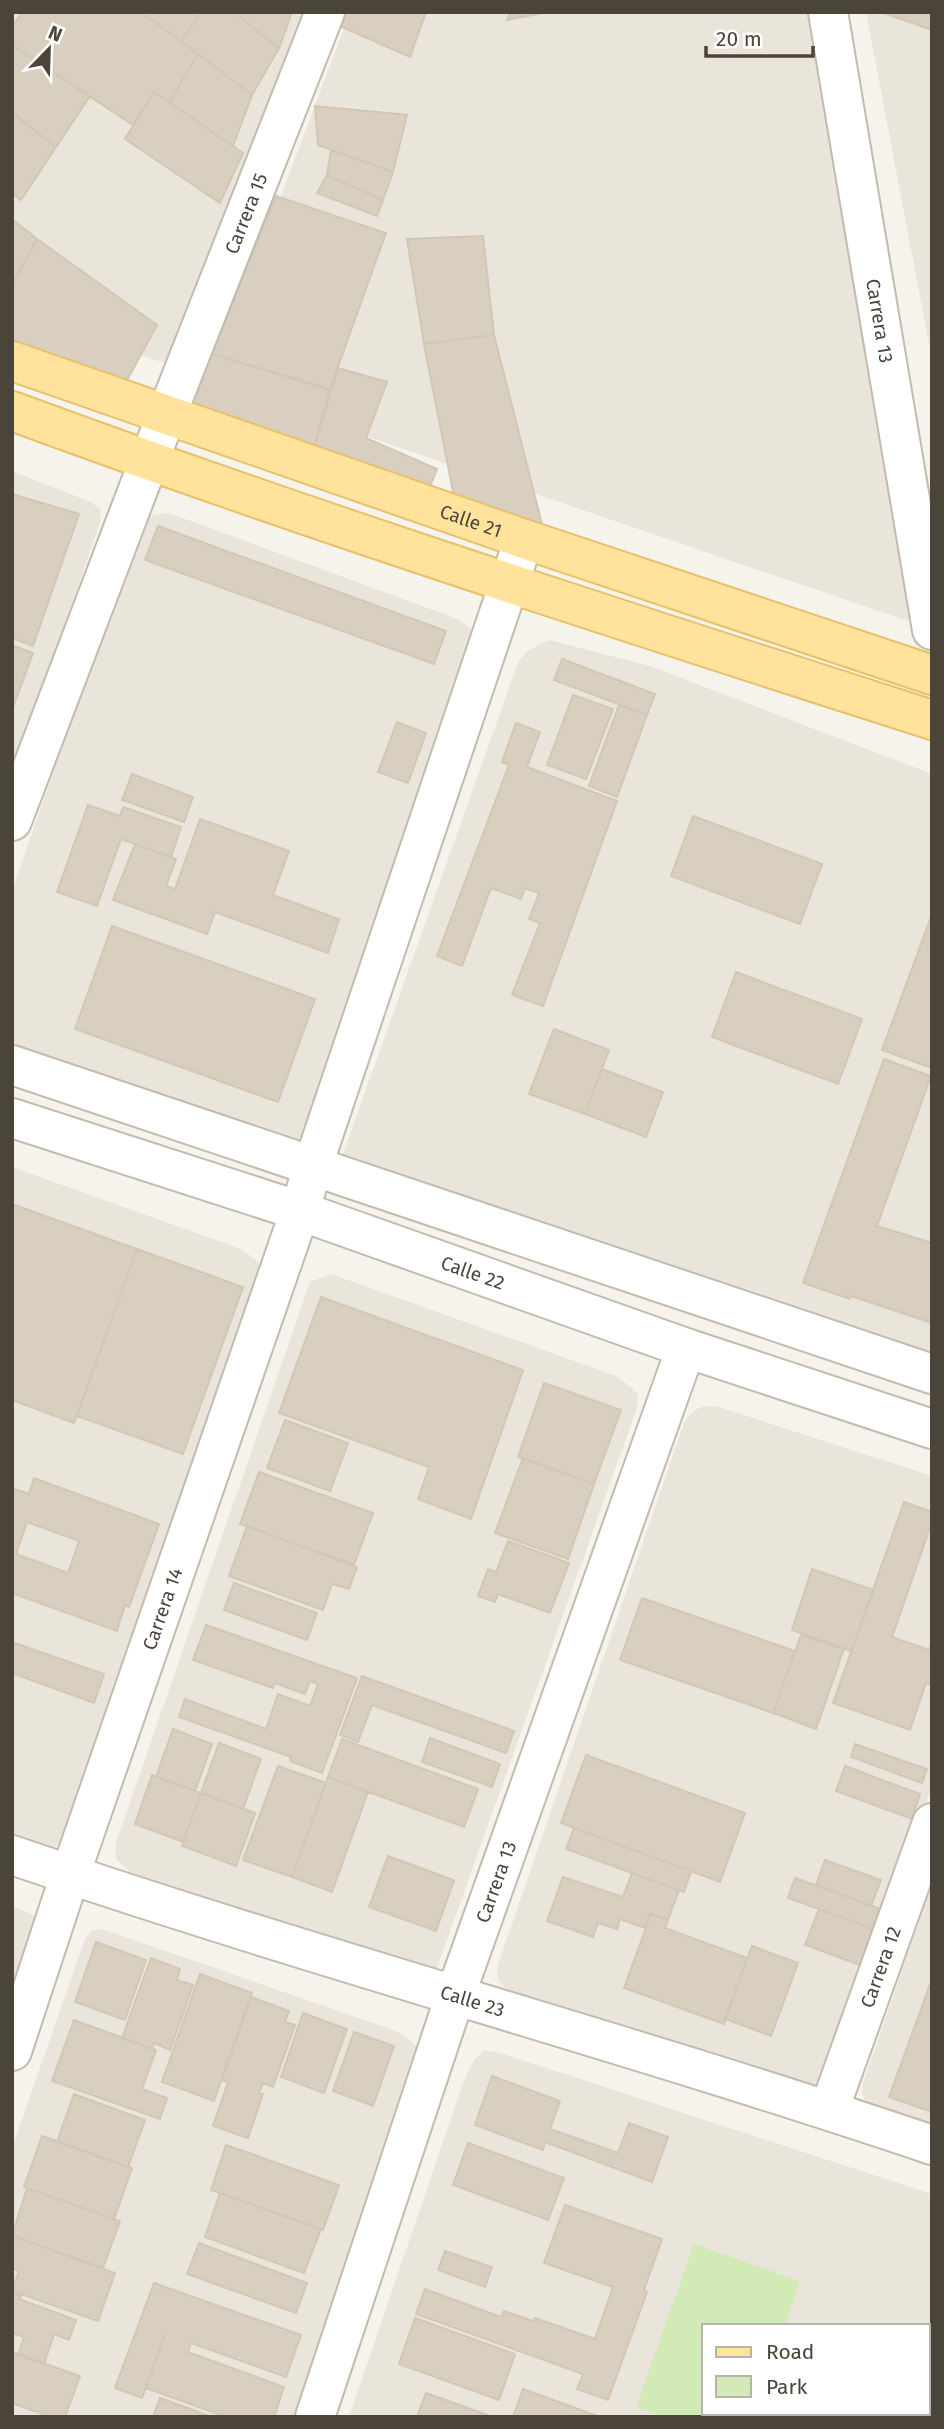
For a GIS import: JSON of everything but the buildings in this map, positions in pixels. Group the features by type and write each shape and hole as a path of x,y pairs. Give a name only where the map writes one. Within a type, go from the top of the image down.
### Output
{"main road":[{"name":"Calle 21","path":"12,362 524,539 932,675"},
{"path":"12,411 149,461 511,584 932,720"}],"street":[{"name":"Carrera 15","path":"12,821 166,416 325,12"},
{"name":"Carrera 13","path":"828,12 932,630"},
{"name":"Carrera 14","path":"12,2051 70,1875 300,1211 313,1165 524,539"},
{"path":"12,1065 932,1374"},
{"name":"Calle 22","path":"12,1118 300,1211 686,1348 932,1429"},
{"name":"Carrera 13","path":"315,2417 455,1996 686,1348"},
{"name":"Carrera 12","path":"830,2110 932,1823"},
{"name":"Calle 23","path":"12,1855 455,1996 830,2110 932,2145"}],"shaded area":[{"path":"12,12 321,12 168,364 12,314"},
{"path":"350,12 829,12 920,622 908,621 351,431 227,393 213,377"},
{"path":"866,12 932,12 932,360"},
{"path":"12,471 91,502 101,510 100,522 12,781"},
{"path":"169,513 455,618 477,632 306,1132 285,1150 12,1057 12,891 137,530 143,517"},
{"path":"549,640 650,666 932,774 932,1381 338,1168 519,660 529,650"},
{"path":"12,1167 241,1249 262,1268 262,1281 61,1841 49,1853 12,1841"},
{"path":"331,1274 616,1376 638,1395 637,1408 437,1968 425,1980 138,1879 117,1860 115,1852 310,1282"},
{"path":"704,1406 719,1407 932,1476 932,1786 833,2075 819,2085 803,2090 521,2000 499,1982 497,1974 684,1423 695,1410"},
{"path":"932,1884 932,2130 867,2107 862,2094 863,2083"},
{"path":"12,1905 36,1917 12,2011"},
{"path":"102,1929 385,2027 404,2035 416,2046 418,2057 297,2417 12,2417 12,2148 85,1939 92,1930"},
{"path":"484,2050 500,2053 932,2194 932,2417 349,2417 463,2083 474,2060"}],"green space":[{"path":"694,2244 800,2281 786,2324 702,2324 702,2415 753,2417 664,2417 636,2407"}]}
